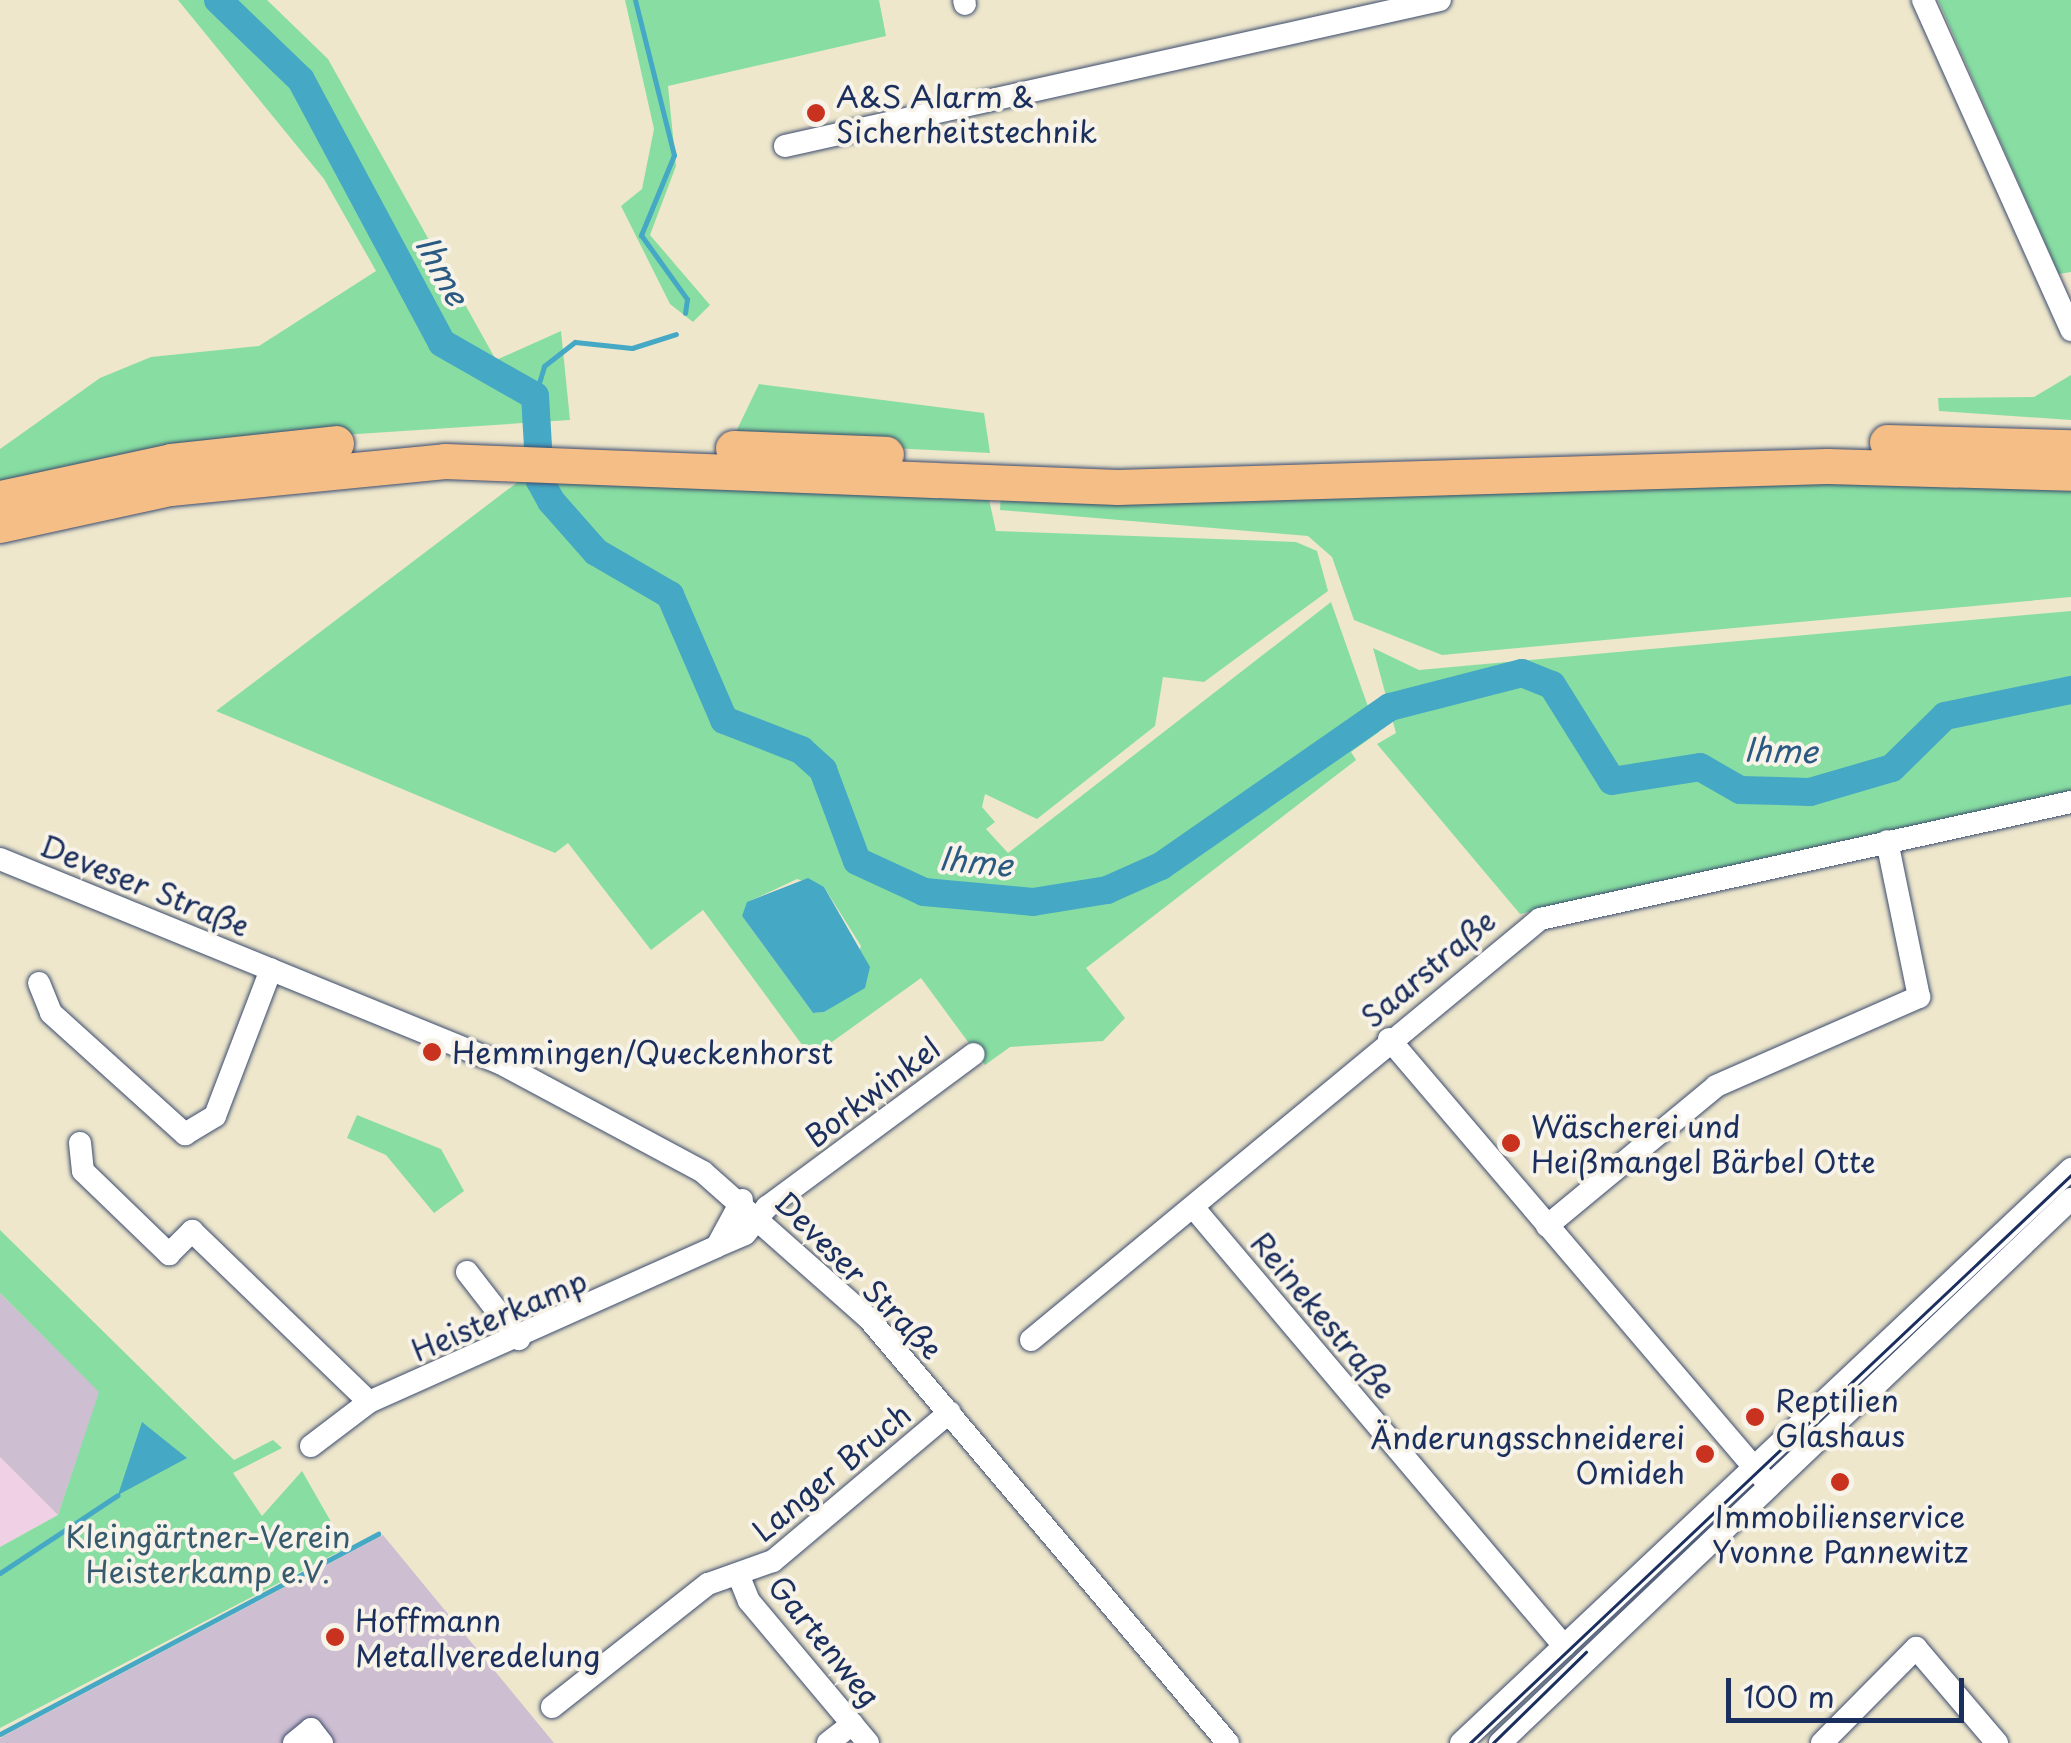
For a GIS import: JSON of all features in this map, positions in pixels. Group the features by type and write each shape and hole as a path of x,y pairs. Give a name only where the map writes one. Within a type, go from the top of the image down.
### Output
{"highway":[{"path":"0,498 200,456 508,451 1256,466 1804,443 2071,447"},
{"path":"0,525 292,471 508,451"},
{"path":"575,453 1170,488 1827,466 2071,473"}],"street":[{"path":"785,146 1440,0"},
{"path":"1923,0 2071,330"},
{"name":"Saarstraße","path":"1031,1340 1505,940 1556,912 2071,802"},
{"path":"1547,1226 1716,1086 1919,997 1887,841"},
{"name":"Deveser Straße","path":"0,859 576,1097 742,1200 950,1412 1228,1743"},
{"path":"40,984 51,1014 185,1134 214,1116 271,969"},
{"path":"1390,1039 1761,1475"},
{"name":"Borkwinkel","path":"760,1216 974,1054"},
{"path":"80,1144 84,1172 170,1254 192,1230 369,1402"},
{"path":"1500,1743 1761,1475 2071,1168"},
{"path":"717,1246 742,1200"},
{"path":"1460,1743 1564,1646 2071,1200"},
{"name":"Reinekestraße","path":"1193,1207 1564,1646"},
{"name":"Heisterkamp","path":"311,1446 369,1402 519,1340 717,1246 760,1216"},
{"path":"467,1272 519,1340"},
{"name":"Langer Bruch","path":"552,1707 708,1584 773,1561 950,1412"},
{"name":"Gartenweg","path":"738,1574 868,1743"},
{"path":"1822,1743 1916,1648 1997,1743"},
{"path":"828,1743 852,1724"}],"shaded area":[{"path":"0,1293 100,1392 58,1515 0,1457"},
{"path":"0,1457 58,1515 0,1547"},
{"path":"383,1535 554,1743 0,1743 0,1738"}],"green space":[{"path":"178,0 267,0 328,59 496,360 561,331 570,420 220,443 0,488 0,449 100,378 151,357 259,346 376,271 324,179"},
{"path":"625,0 879,0 886,36 668,86 676,166 650,235 710,305 693,322 670,304 621,206 642,189 654,129"},
{"path":"1938,0 2071,0 2071,272 2059,274"},
{"path":"2071,375 2071,420 1939,411 1938,398 2034,397"},
{"path":"759,384 984,413 990,453 732,440"},
{"path":"523,478 988,495 996,531 1296,542 1317,551 1328,591 1204,682 1163,677 1155,726 1037,819 985,794 982,807 995,822 986,829 1008,853 1331,602 1371,715 1160,863 1106,885 988,897 992,905 1109,894 1165,869 1374,721 1379,732 1351,752 1356,760 1086,968 1125,1018 1103,1041 1010,1047 985,1065 921,978 811,1057 703,910 651,950 568,843 555,853 216,711","holes":["797,879 824,887 861,946 844,999 824,1012 813,1013 742,916 748,902"]},
{"path":"1727,481 2071,484 2071,597 1442,655 1354,620 1332,557 1308,536 1000,510 1001,493 1288,499"},
{"path":"2071,611 2071,793 1520,914 1377,744 1396,733 1373,648 1419,670"},
{"path":"357,1115 441,1149 464,1191 434,1213 386,1155 347,1138"},
{"name":"Kleingärtner-Verein Heisterkamp e.V.","path":"0,1230 234,1460 273,1440 282,1448 233,1473 262,1516 302,1471 346,1548 0,1728 0,1547 58,1515 99,1392 0,1293"}],"water":[{"path":"808,878 824,887 870,967 865,988 824,1012 813,1013 742,916 747,902"},
{"path":"142,1422 187,1458 118,1495"}],"waterway":[{"name":"Ihme","path":"218,0 301,80 442,343 535,396 540,481 551,501 596,552 670,595 724,720 801,750 823,770 857,861 924,892 1033,902 1107,890 1161,866 1390,707 1522,673 1552,685 1612,781 1700,767 1740,790 1810,792 1892,768 1945,716 2071,690"},
{"path":"635,0 674,155 641,235 687,299 685,313"},
{"path":"535,396 544,366 575,342 632,348 676,334"},
{"path":"0,1573 118,1495"},
{"path":"0,1734 378,1534"}],"tram line":[{"path":"1470,1743 2071,1175"},
{"path":"1493,1743 1586,1652"}],"place":[{"name":"A&S Alarm & Sicherheitstechnik","path":"816,113"},
{"name":"Hemmingen/Queckenhorst","path":"432,1052"},
{"name":"Wäscherei und Heißmangel Bärbel Otte","path":"1511,1143"},
{"name":"Reptilien Glashaus","path":"1755,1417"},
{"name":"Änderungsschneiderei Omideh","path":"1705,1454"},
{"name":"Immobilienservice Yvonne Pannewitz","path":"1840,1482"},
{"name":"Hoffmann Metallveredelung","path":"335,1637"}]}
